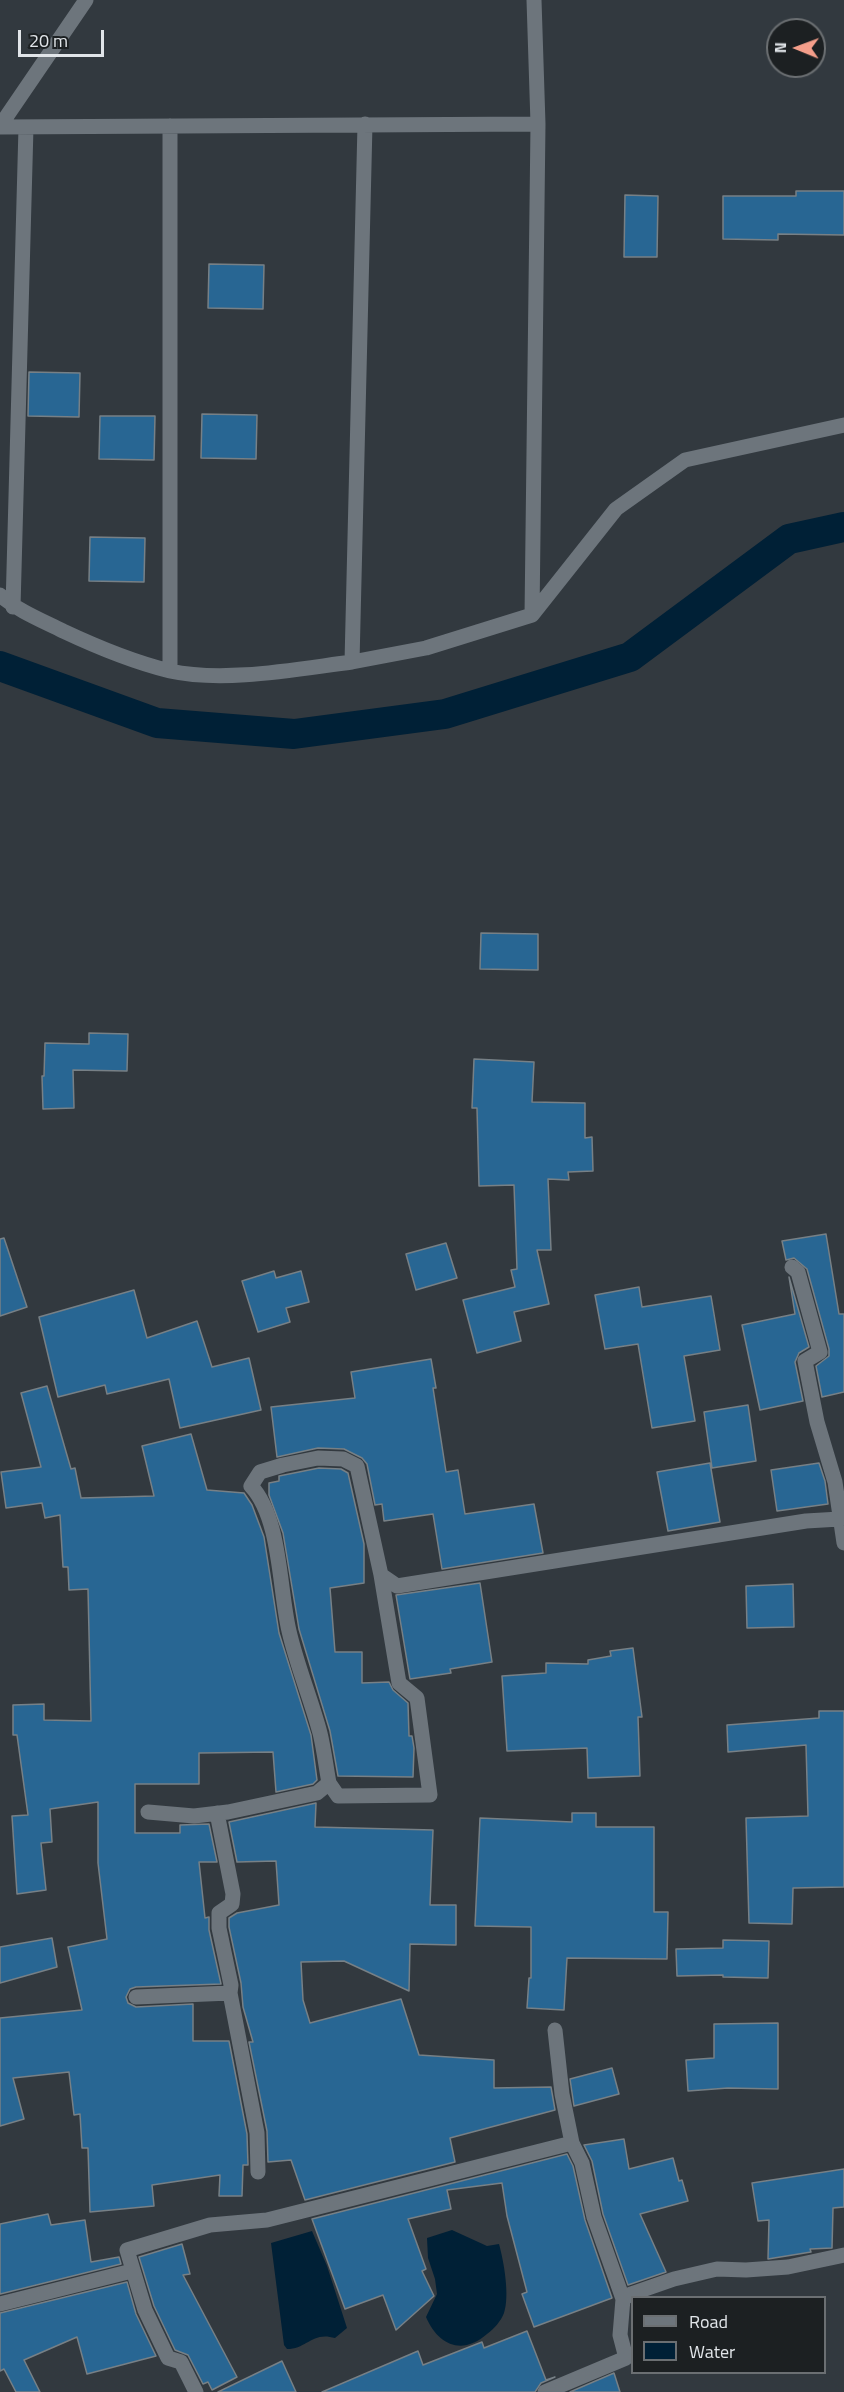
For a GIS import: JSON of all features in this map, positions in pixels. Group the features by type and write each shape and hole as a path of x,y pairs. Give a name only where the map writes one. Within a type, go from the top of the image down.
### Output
{"street":[{"path":"0,126 86,0"},
{"path":"532,615 538,124 534,0"},
{"path":"352,662 365,124"},
{"path":"0,126 538,124"},
{"path":"170,126 170,671"},
{"path":"13,607 26,127"},
{"path":"0,595 13,607 97,648 170,671 199,674 259,673 352,662 426,648 532,615 616,509 686,460 844,425"},
{"path":"792,1266 798,1272 820,1352 805,1361 817,1422 835,1482 844,1543"},
{"path":"318,1458 343,1459 357,1466 381,1575 399,1683 417,1698 430,1794 338,1796 329,1783 320,1733 288,1630 283,1587 262,1497 251,1486 260,1472 318,1458"},
{"path":"381,1575 397,1586 806,1521 840,1519"},
{"path":"148,1812 194,1816 261,1806 317,1793 329,1783"},
{"path":"217,1813 233,1894 232,1904 219,1913 219,1928 257,2133 258,2172"},
{"path":"136,1997 230,1993"},
{"path":"544,2392 626,2358 621,2335 622,2299 594,2217 582,2163 572,2143 562,2094 555,2030"},
{"path":"196,2392 181,2362 168,2358 145,2310 127,2250 210,2225 267,2220 572,2143"},
{"path":"622,2299 674,2279 717,2269 746,2270 788,2267 844,2255"},
{"path":"0,2304 132,2271"}],"water":[{"path":"452,2230 487,2246 499,2244 506,2288 506,2306 497,2325 478,2341 460,2346 437,2335 426,2317 437,2294 428,2258 427,2238"},
{"path":"312,2231 327,2266 347,2328 335,2338 327,2336 315,2338 300,2346 287,2349 284,2345 271,2243"}],"building":[{"path":"796,191 844,191 844,235 778,234 778,240 723,239 723,196 796,196"},
{"path":"625,195 658,196 657,257 624,257"},
{"path":"209,264 264,265 263,309 208,308"},
{"path":"29,372 80,373 79,417 28,416"},
{"path":"202,414 257,415 256,459 201,458"},
{"path":"100,416 155,416 154,460 99,459"},
{"path":"90,537 145,538 144,582 89,581"},
{"path":"481,933 538,934 538,970 480,969"},
{"path":"89,1033 128,1034 127,1071 73,1070 74,1108 43,1109 42,1076 44,1076 45,1043 89,1044"},
{"path":"474,1059 534,1062 532,1102 585,1103 585,1138 592,1137 593,1171 568,1172 569,1180 548,1179 551,1250 537,1250 549,1304 514,1312 521,1341 477,1353 463,1300 515,1287 511,1270 517,1269 514,1185 479,1186 477,1108 472,1108"},
{"path":"826,1234 839,1314 844,1314 844,1392 822,1397 816,1366 829,1356 829,1349 807,1269 794,1258 786,1260 782,1241"},
{"path":"4,1238 27,1307 0,1316 0,1239"},
{"path":"446,1243 457,1278 416,1290 406,1254"},
{"path":"274,1271 276,1278 301,1271 309,1302 286,1308 290,1322 258,1332 242,1281"},
{"path":"789,1277 809,1347 799,1353 795,1362 803,1401 760,1410 742,1325 795,1314"},
{"path":"639,1287 642,1307 711,1296 720,1350 684,1356 695,1421 652,1428 638,1344 605,1349 595,1295"},
{"path":"134,1290 147,1338 197,1321 212,1367 249,1358 261,1410 180,1428 169,1379 107,1394 105,1385 58,1397 39,1317"},
{"path":"431,1359 436,1388 433,1388 446,1472 458,1470 465,1514 534,1504 543,1553 442,1569 433,1514 384,1521 382,1504 375,1505 367,1464 362,1458 344,1449 318,1448 277,1457 271,1407 355,1398 351,1372"},
{"path":"47,1386 71,1469 75,1468 81,1498 154,1496 142,1446 191,1434 207,1490 244,1493 252,1505 264,1537 279,1633 311,1735 317,1780 313,1784 276,1792 273,1752 199,1753 199,1784 135,1784 135,1833 180,1833 180,1825 209,1824 217,1862 199,1862 205,1918 209,1917 209,1930 221,1984 136,1987 130,1989 126,1997 128,2003 136,2007 193,2004 193,2041 229,2041 247,2134 248,2165 243,2165 242,2196 219,2196 220,2175 152,2185 154,2206 90,2212 88,2148 82,2148 80,2114 74,2115 69,2072 13,2078 24,2119 0,2126 0,2018 82,2010 68,1947 107,1939 98,1863 98,1802 50,1809 52,1842 41,1843 46,1890 17,1894 12,1816 28,1815 17,1735 13,1735 13,1705 44,1704 44,1720 91,1721 88,1589 69,1590 68,1567 63,1567 60,1515 45,1518 42,1503 6,1508 1,1472 41,1467 21,1393"},
{"path":"748,1405 756,1461 712,1468 704,1412"},
{"path":"710,1463 720,1522 668,1531 657,1472"},
{"path":"819,1463 825,1481 828,1504 777,1511 771,1470"},
{"path":"319,1468 341,1469 348,1473 364,1544 364,1583 330,1588 335,1652 362,1652 362,1683 389,1682 393,1690 408,1703 409,1736 412,1736 414,1748 413,1777 338,1776 330,1731 299,1629 283,1533 269,1495 269,1483 279,1481 279,1476"},
{"path":"480,1583 492,1662 450,1669 451,1673 410,1679 396,1595"},
{"path":"793,1584 794,1627 747,1628 746,1586"},
{"path":"633,1648 642,1717 638,1717 640,1776 588,1778 587,1748 507,1751 502,1676 546,1673 546,1663 588,1664 588,1660 611,1656 610,1651"},
{"path":"819,1711 844,1711 844,1887 793,1888 792,1924 749,1923 746,1818 808,1816 806,1745 728,1752 727,1725 819,1718"},
{"path":"316,1803 315,1827 433,1830 430,1905 456,1905 456,1945 410,1944 409,1991 344,1961 301,1962 303,2000 310,2023 401,1999 419,2055 494,2060 494,2088 551,2087 555,2110 450,2138 455,2162 305,2200 291,2160 268,2162 267,2131 249,2042 253,2042 243,2007 241,1983 229,1927 229,1918 237,1913 279,1905 276,1861 237,1862 229,1822"},
{"path":"572,1813 596,1813 596,1827 654,1827 654,1912 668,1912 667,1959 567,1958 564,2010 527,2008 529,1978 531,1978 531,1927 475,1926 480,1818 572,1822"},
{"path":"52,1938 57,1967 0,1983 0,1947"},
{"path":"723,1940 769,1941 768,1978 723,1977 723,1975 677,1976 676,1949 723,1948"},
{"path":"778,2023 778,2089 728,2088 688,2091 686,2060 714,2058 714,2024"},
{"path":"612,2068 619,2094 574,2106 570,2079"},
{"path":"624,2139 629,2169 673,2158 679,2181 682,2180 688,2201 640,2214 666,2272 628,2285 603,2214 592,2161 584,2145"},
{"path":"567,2154 573,2166 585,2220 612,2298 534,2327 522,2294 527,2292 507,2216 502,2183 447,2190 451,2209 408,2219 426,2269 422,2271 434,2296 396,2330 383,2295 345,2309 312,2219"},
{"path":"844,2169 844,2207 833,2208 832,2248 810,2249 811,2252 768,2259 769,2220 758,2221 752,2183"},
{"path":"48,2214 51,2225 85,2220 91,2262 119,2257 121,2264 0,2294 0,2224"},
{"path":"182,2244 190,2274 183,2275 237,2377 212,2390 208,2382 203,2384 188,2355 175,2350 154,2306 139,2257"},
{"path":"127,2282 136,2314 156,2356 87,2374 77,2337 24,2360 40,2392 16,2392 4,2369 0,2371 0,2313"},
{"path":"527,2331 546,2380 555,2377 541,2383 535,2392 322,2392 418,2351 423,2365 482,2342 484,2348"},
{"path":"282,2361 296,2392 218,2392"},
{"path":"614,2373 620,2392 570,2392"}],"waterway":[{"path":"0,666 157,723 294,734 445,714 630,657 789,539 844,527"}]}
